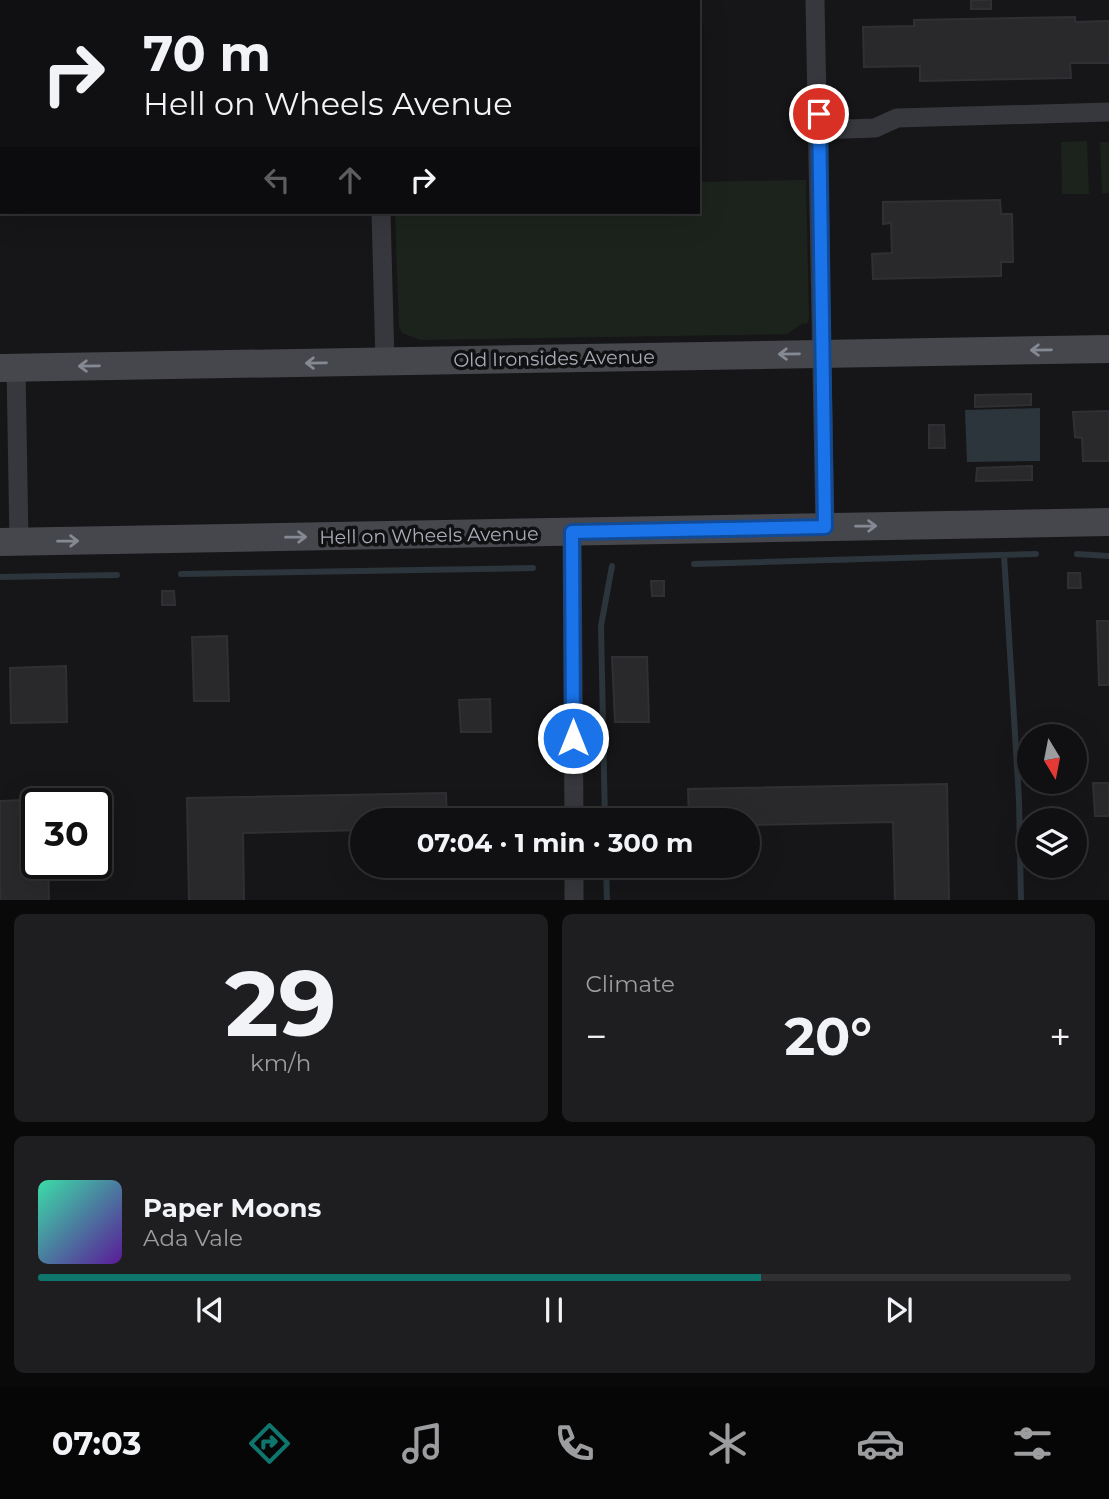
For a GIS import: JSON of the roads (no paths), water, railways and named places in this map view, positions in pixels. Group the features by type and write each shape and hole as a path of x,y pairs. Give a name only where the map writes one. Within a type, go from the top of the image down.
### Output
{"street":[{"path":"815,0 825,527"},
{"path":"819,130 875,128 897,118 1109,112"},
{"path":"381,214 384,362"},
{"name":"Old Ironsides Avenue","path":"8,368 1109,349"},
{"path":"8,368 10,542"},
{"name":"Hell on Wheels Avenue","path":"10,542 1109,522"},
{"path":"572,532 574,808"},
{"path":"574,878 575,900"}],"waterway":[{"path":"694,564 1036,554"},
{"path":"1077,554 1109,556"},
{"path":"1004,555 1019,799 1021,900"},
{"path":"605,808 601,626 612,566"},
{"path":"181,574 533,568"},
{"path":"0,577 117,575"},
{"path":"606,878 607,900"}]}
